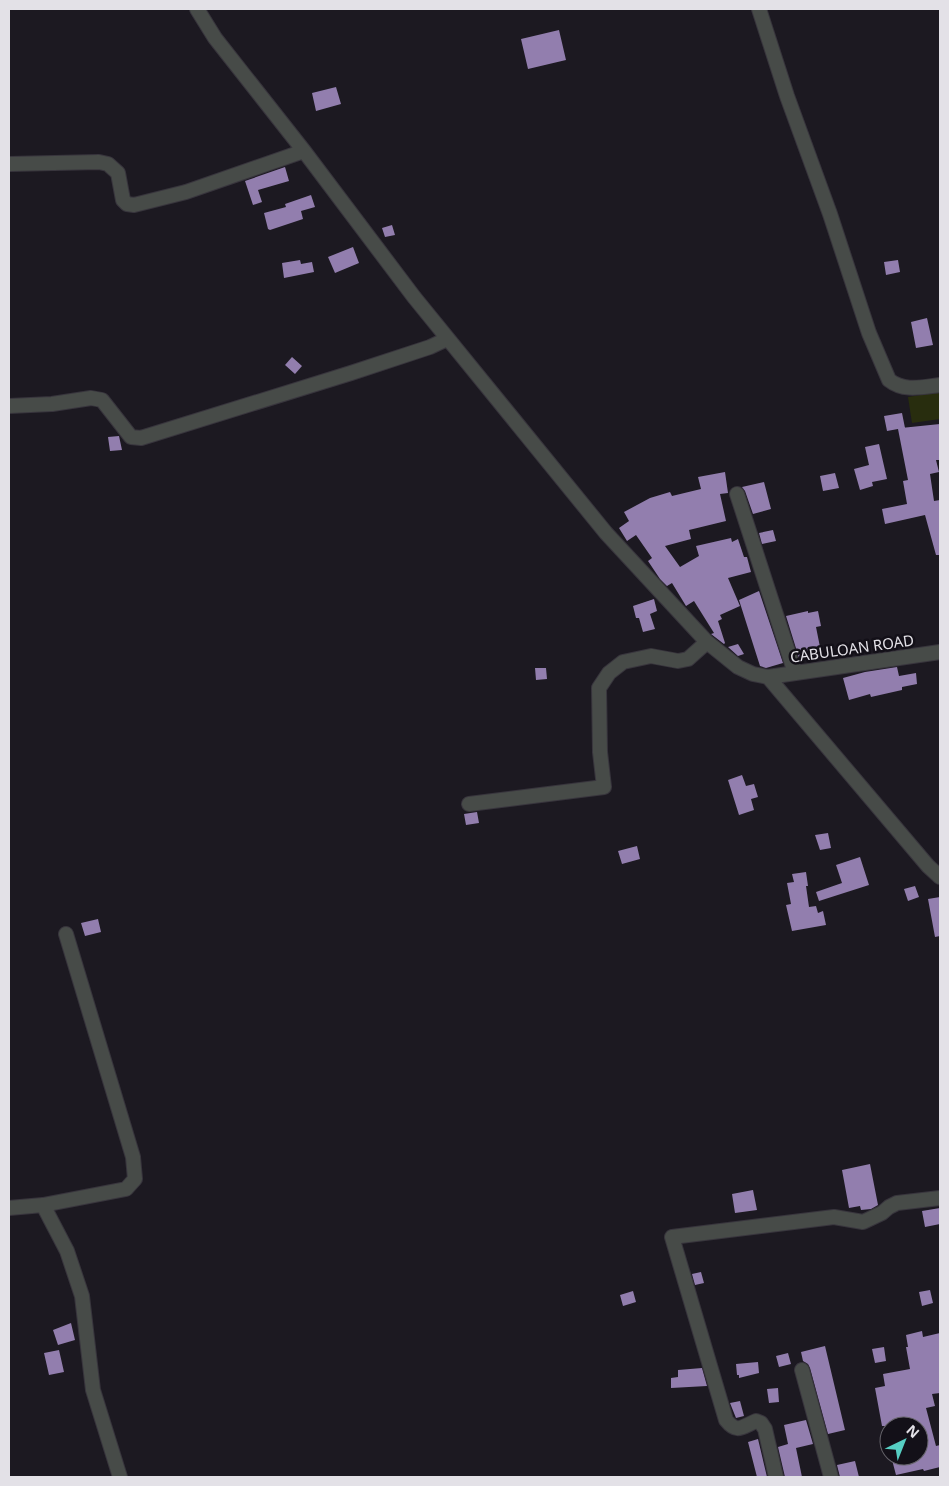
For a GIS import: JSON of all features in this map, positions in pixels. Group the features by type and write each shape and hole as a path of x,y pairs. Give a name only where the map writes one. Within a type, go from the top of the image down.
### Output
{"street":[{"path":"197,9 215,38 304,151 447,339 606,533 707,642 738,667 768,677 928,866 940,877"},
{"path":"758,9 830,214 869,333 888,380 905,389 940,385"},
{"path":"9,164 99,162 108,164 118,173 123,200 127,204 134,205 186,192 304,151"},
{"path":"9,406 52,404 91,398 102,400 131,437 141,438 351,373 430,347 447,339"},
{"path":"737,494 795,673"},
{"path":"469,804 604,787 600,752 599,688 609,673 623,662 652,656 678,660 688,659 707,642"},
{"name":"CABULOAN ROAD","path":"768,677 940,652"},
{"path":"9,1208 43,1205 126,1189 135,1179 133,1157 66,934"},
{"path":"776,1477 765,1429 761,1424 756,1421 737,1429 732,1427 726,1420 672,1237 834,1216 863,1222 897,1203 940,1198"},
{"path":"43,1205 67,1251 82,1296 93,1390 120,1477"},
{"path":"802,1370 831,1477"}],"green space":[{"path":"940,392 940,419 912,423 908,397"}],"building":[{"path":"559,30 566,60 528,69 521,39"},
{"path":"336,87 341,104 316,111 312,93"},
{"path":"285,167 289,181 258,190 262,202 253,205 245,181"},
{"path":"311,195 315,207 301,211 303,219 270,230 268,229 264,213 286,207 285,204"},
{"path":"392,225 395,235 385,237 382,228"},
{"path":"353,247 359,263 335,273 328,257"},
{"path":"300,260 301,264 312,262 314,272 284,278 282,263"},
{"path":"898,260 900,272 886,275 884,262"},
{"path":"927,318 933,345 916,348 911,322"},
{"path":"292,357 302,366 295,374 285,365"},
{"path":"902,413 905,428 940,424 940,460 936,460 939,472 930,474 934,501 940,500 940,555 936,555 925,515 885,524 882,509 907,504 903,481 908,480 898,429 887,431 884,416"},
{"path":"119,436 122,450 110,451 108,437"},
{"path":"879,444 887,479 872,482 873,486 860,490 854,469 869,465 865,447"},
{"path":"725,472 728,493 720,494 726,521 689,530 691,539 665,546 680,567 699,556 696,546 731,538 732,542 738,539 744,557 747,557 751,572 728,578 740,606 720,615 722,619 718,621 724,644 711,634 714,633 694,601 686,606 672,583 667,586 660,579 648,561 652,558 636,535 627,541 619,528 629,521 624,512 650,498 670,492 672,496 701,489 698,477"},
{"path":"835,473 839,488 823,491 820,476"},
{"path":"764,482 771,509 753,514 742,487"},
{"path":"773,530 776,541 762,544 759,533"},
{"path":"759,591 783,663 766,668 760,666 739,600"},
{"path":"654,599 657,611 650,614 655,629 643,632 639,618 636,618 633,606"},
{"path":"808,611 808,613 818,611 821,626 816,627 822,657 810,659 809,655 799,658 786,616"},
{"path":"738,644 744,654 738,656 728,647"},
{"path":"897,667 899,676 916,673 917,684 902,687 902,690 871,697 870,694 849,700 843,678"},
{"path":"535,668 546,668 547,679 536,680"},
{"path":"742,775 746,786 754,784 758,797 751,799 754,810 739,815 728,780"},
{"path":"477,812 479,823 466,825 464,814"},
{"path":"828,833 831,848 820,850 815,835"},
{"path":"637,846 640,859 622,864 618,851"},
{"path":"860,857 869,885 819,901 816,892 842,883 836,865"},
{"path":"806,872 809,907 816,906 818,913 823,911 826,925 792,931 786,905 791,904 787,883 794,882 792,874"},
{"path":"915,886 919,897 908,901 904,889"},
{"path":"940,897 940,936 935,937 928,899"},
{"path":"98,919 101,932 85,936 81,923"},
{"path":"870,1164 878,1205 871,1209 861,1210 860,1206 849,1208 842,1170"},
{"path":"753,1190 757,1210 735,1213 732,1194"},
{"path":"940,1208 940,1224 925,1227 922,1211"},
{"path":"701,1272 704,1283 695,1285 692,1274"},
{"path":"930,1290 933,1303 922,1306 919,1292"},
{"path":"633,1291 636,1302 623,1306 620,1295"},
{"path":"71,1323 75,1340 58,1345 53,1330"},
{"path":"922,1331 923,1337 940,1333 940,1393 932,1394 935,1406 926,1408 928,1416 880,1416 875,1388 885,1386 883,1374 910,1369 906,1335"},
{"path":"825,1346 845,1430 828,1434 810,1368 803,1361 801,1352"},
{"path":"884,1347 886,1361 875,1363 872,1349"},
{"path":"59,1350 64,1372 49,1375 44,1353"},
{"path":"788,1353 791,1364 779,1367 776,1356"},
{"path":"758,1362 759,1373 739,1378 736,1364"},
{"path":"702,1368 707,1386 671,1388 671,1378 678,1377 678,1370"},
{"path":"778,1388 779,1402 769,1403 767,1389"},
{"path":"740,1401 744,1416 736,1418 730,1403"},
{"path":"929,1419 936,1446 940,1445 940,1467 896,1475 894,1466 929,1466"},
{"path":"806,1420 813,1444 796,1448 802,1477 785,1477 778,1447 788,1444 784,1425"},
{"path":"758,1439 767,1477 757,1477 748,1442"},
{"path":"855,1461 859,1477 840,1477 837,1465"}]}
